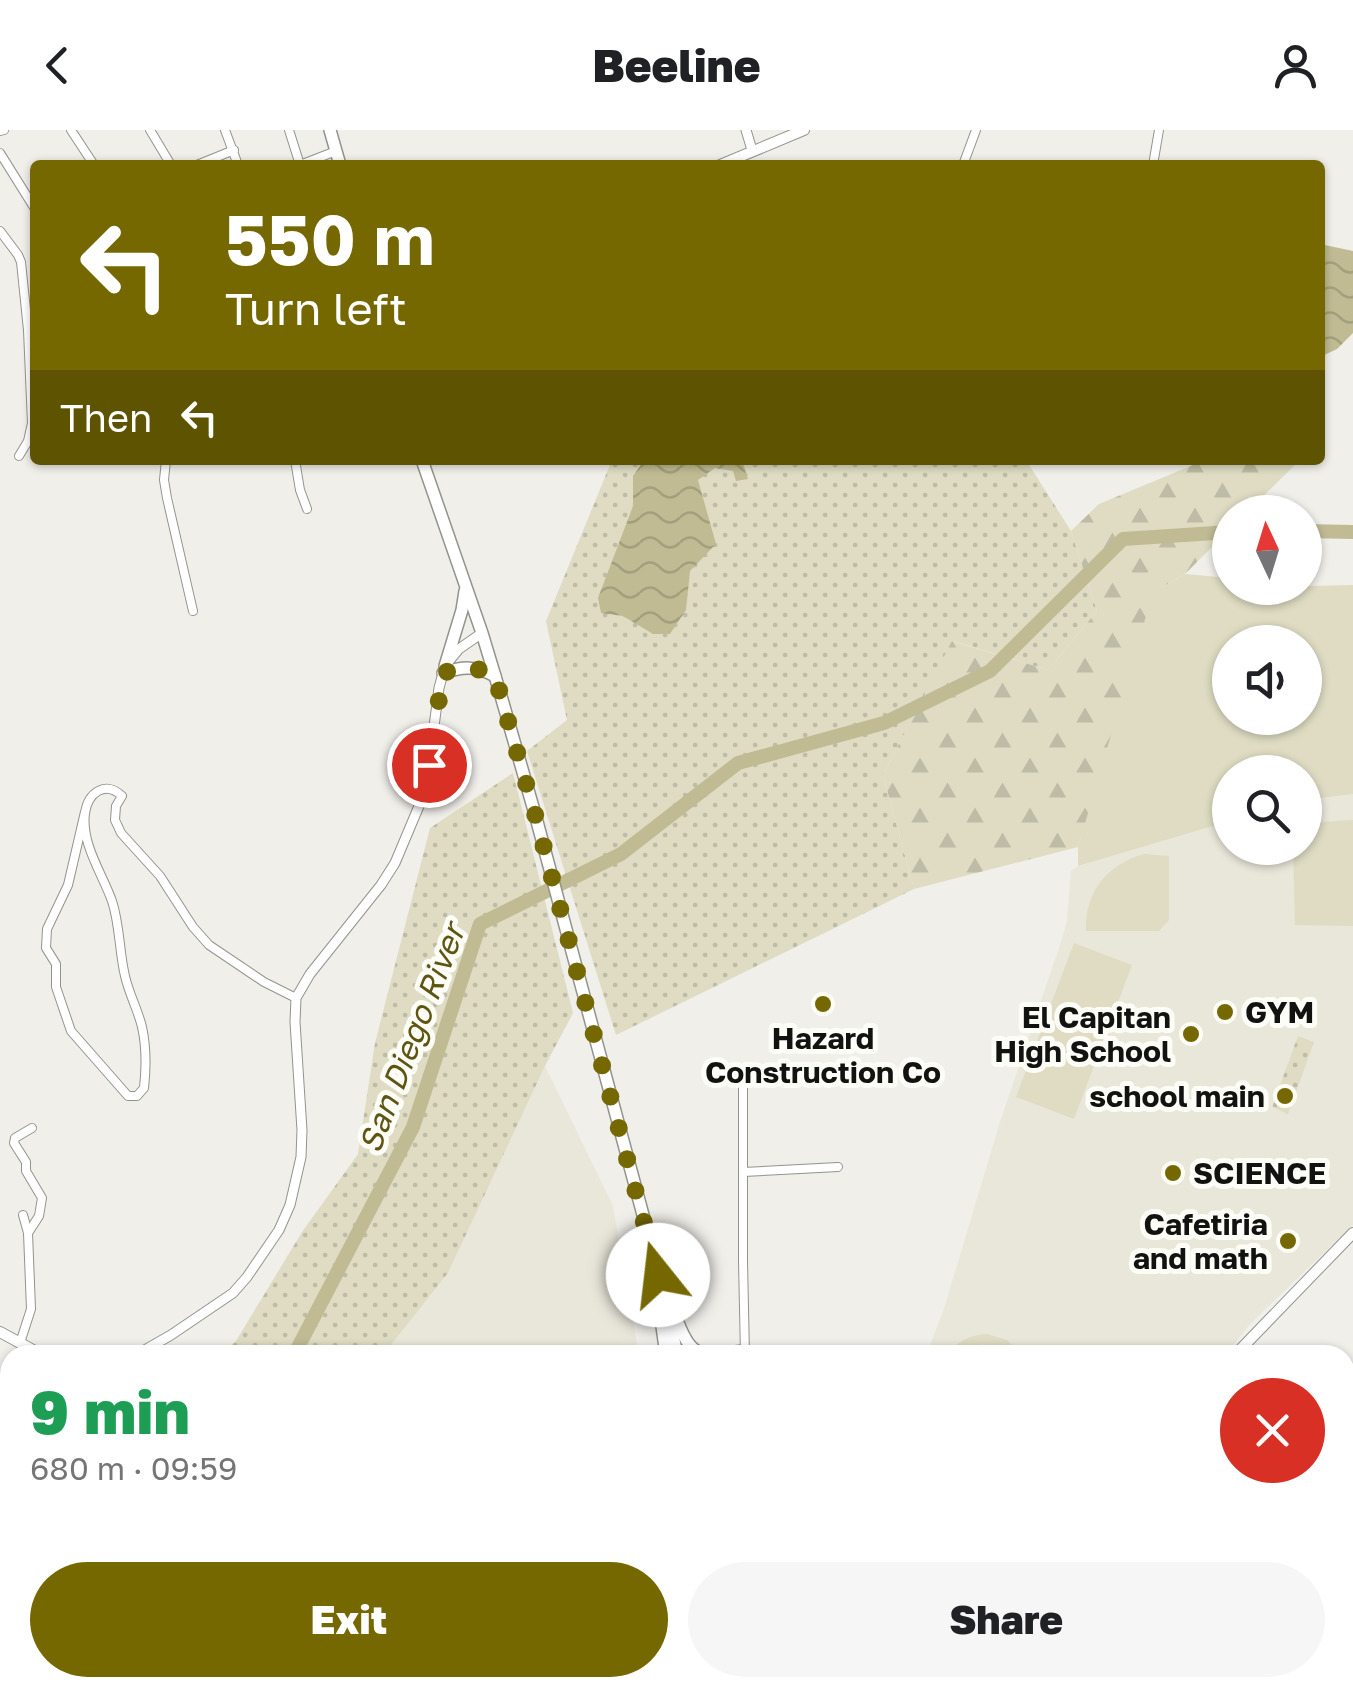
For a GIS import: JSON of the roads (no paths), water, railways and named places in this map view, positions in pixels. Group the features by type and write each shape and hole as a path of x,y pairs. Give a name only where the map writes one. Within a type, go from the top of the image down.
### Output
{"main road":[{"path":"330,130 339,160"},
{"path":"738,160 752,150 804,130"},
{"path":"424,465 482,632 516,749 675,1345"},
{"path":"465,587 444,670 470,666 495,676"},
{"path":"1246,1345 1353,1233"},
{"path":"650,1247 688,1345"},
{"path":"650,1247 665,1345"},
{"path":"0,1332 24,1345"}],"street":[{"path":"71,130 91,160"},
{"path":"150,130 167,160"},
{"path":"225,130 237,160"},
{"path":"289,130 298,160"},
{"path":"746,130 752,150"},
{"path":"965,160 976,130"},
{"path":"1154,160 1159,130"},
{"path":"209,160 234,150"},
{"path":"312,160 336,150"},
{"path":"0,153 30,201"},
{"path":"0,232 21,262 30,380"},
{"path":"19,456 30,434"},
{"path":"166,465 167,498 192,612"},
{"path":"296,465 307,509"},
{"path":"154,1345 233,1293 268,1248 290,1205 301,1158 302,1130 294,1022 296,998 310,974 381,885 406,842 429,765 444,670 459,649 482,632"},
{"path":"85,812 94,859 118,921 125,976 142,1029 144,1088 137,1096 128,1096 71,1030 56,987 56,964 46,948 47,929 68,885 85,812 96,793 108,788 122,796 115,820 121,833 160,876 193,928 210,945 264,982 296,998"},
{"path":"743,1072 745,1345"},
{"path":"28,1233 39,1216 42,1198 14,1143 15,1138 32,1128"},
{"path":"743,1172 838,1167"},
{"path":"20,1343 30,1310 28,1233 23,1216"}],"water":[{"path":"1325,245 1353,251 1353,333 1325,355"},
{"path":"641,465 744,465 748,479 736,481 733,471 715,468 698,480 716,544 690,571 686,610 670,634 653,634 623,616 601,613 598,598 633,506 633,476"}],"waterway":[{"name":"San Diego River","path":"1322,531 1353,532"},
{"name":"San Diego River","path":"299,1345 413,1127 480,924 621,854 738,763 884,723 990,671 1123,539 1212,533"}],"place":[{"name":"Hazard Construction Co","path":"823,1004"},
{"name":"GYM","path":"1225,1012"},
{"name":"El Capitan High School","path":"1191,1034"},
{"name":"school main","path":"1285,1096"},
{"name":"SCIENCE","path":"1173,1173"},
{"name":"Cafetiria and math","path":"1288,1241"}]}
